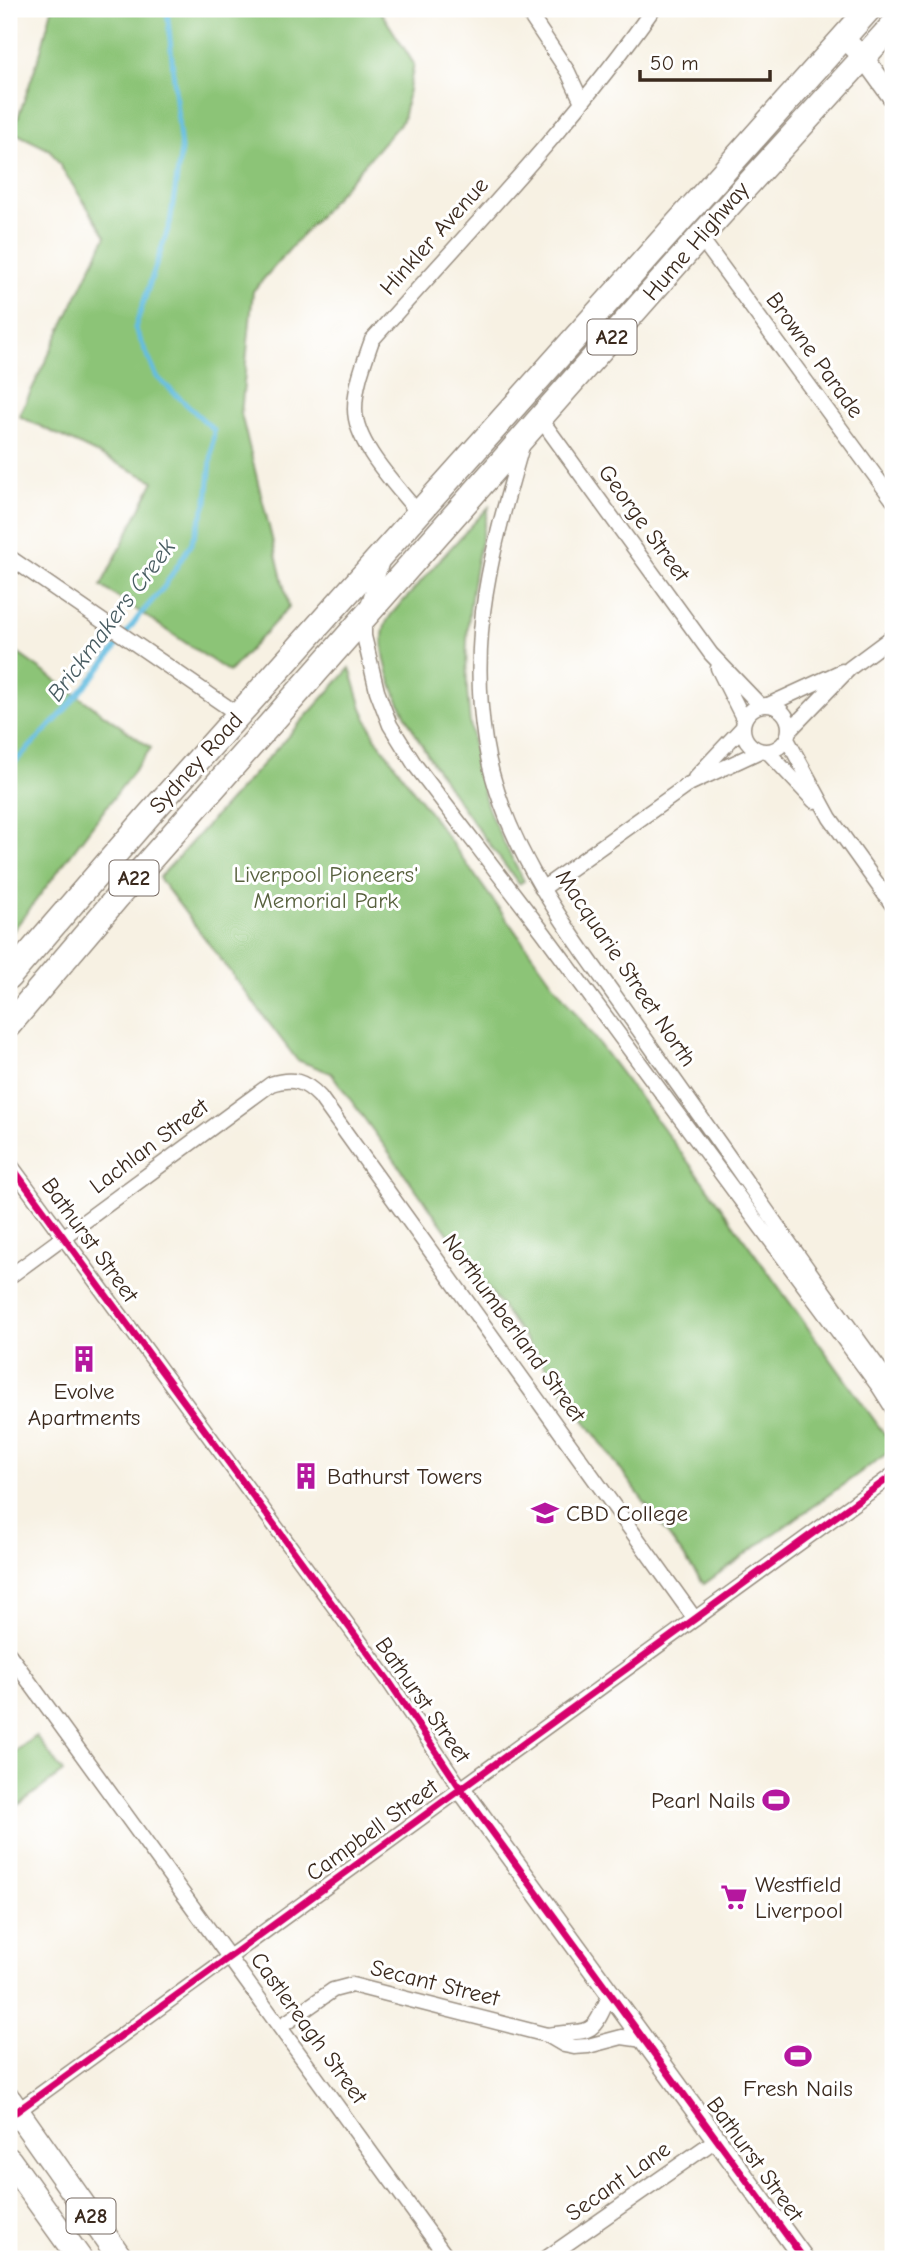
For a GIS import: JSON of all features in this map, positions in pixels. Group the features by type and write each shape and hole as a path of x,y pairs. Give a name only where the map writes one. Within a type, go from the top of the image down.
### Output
{"highway":[{"name":"Hume Highway","path":"386,551 869,9"},
{"name":"Hume Highway","path":"364,619 787,139 893,24"},
{"name":"Sydney Road","path":"9,976 386,551"},
{"name":"Sydney Road","path":"9,1025 364,619"},
{"path":"239,715 262,733"},
{"name":"A28","path":"11,2109 121,2259"},
{"name":"A28","path":"9,2160 80,2259"}],"street":[{"path":"526,9 568,72 582,102"},
{"name":"Hinkler Avenue","path":"419,514 361,436 355,410 360,374 372,340 582,102 653,9"},
{"path":"843,37 864,58 893,98"},
{"name":"Browne Parade","path":"700,237 893,500"},
{"name":"George Street","path":"540,418 711,654 764,705"},
{"name":"Macquarie Street North","path":"524,438 491,556 478,662 485,743 494,780 514,836 566,928 893,1387"},
{"name":"Macquarie Street North","path":"386,551 364,619 366,653 390,725 415,765 543,932 893,1409"},
{"path":"9,557 239,715"},
{"path":"542,889 689,784 764,751 782,746 788,734 850,668 893,636"},
{"name":"George Street","path":"711,654 743,724"},
{"path":"689,784 743,724 753,709 850,668"},
{"path":"764,705 781,710 786,715 788,734 830,818"},
{"path":"743,724 747,743 764,751 830,818 893,906"},
{"name":"Lachlan Street","path":"9,1277 260,1091 284,1080"},
{"name":"Northumberland Street","path":"284,1080 298,1081 310,1086 320,1097 695,1619"},
{"name":"Bathurst Street","path":"9,1163 387,1680 461,1788 804,2259"},
{"name":"Campbell Street","path":"11,2109 229,1957 893,1475"},
{"name":"Castlereagh Street","path":"9,1654 448,2259"},
{"name":"Secant Street","path":"280,2027 333,1990 352,1985 547,2035 564,2045 574,2047 622,2037 643,2040"},
{"name":"Secant Street","path":"547,2035 585,2032 591,2029 600,2018 610,1994"},
{"name":"Secant Lane","path":"545,2259 718,2139"}],"green space":[{"path":"52,9 379,9 414,64 403,120 253,291 241,414 289,607 229,672 101,586 154,481 19,416 106,236 50,150 13,132 40,54"},
{"path":"489,507 470,606 466,672 468,705 485,799 500,836 524,881 519,884 454,796 430,758 391,683 383,650 386,623 390,615"},
{"path":"9,647 151,748 9,936"},
{"name":"Liverpool Pioneers' Memorial Park","path":"350,668 362,708 375,737 552,982 701,1179 893,1446 893,1449 704,1584 331,1073 297,1060 159,878"},
{"path":"36,1736 63,1772 9,1812 9,1756"}],"waterway":[{"name":"Brickmakers Creek","path":"9,768 58,718 100,669 164,587 192,542 207,501 214,430 157,377 135,328 170,223 181,150 167,9"}],"cycle path":[{"path":"9,1163 388,1680 461,1789 804,2259"},
{"path":"9,2114 16,2112 893,1475"}],"place":[{"name":"Evolve Apartments","path":"84,1359"},
{"name":"Bathurst Towers","path":"306,1476"},
{"name":"CBD College","path":"545,1513"},
{"name":"Pearl Nails","path":"776,1800"},
{"name":"Westfield Liverpool","path":"734,1897"},
{"name":"Fresh Nails","path":"798,2056"}]}
